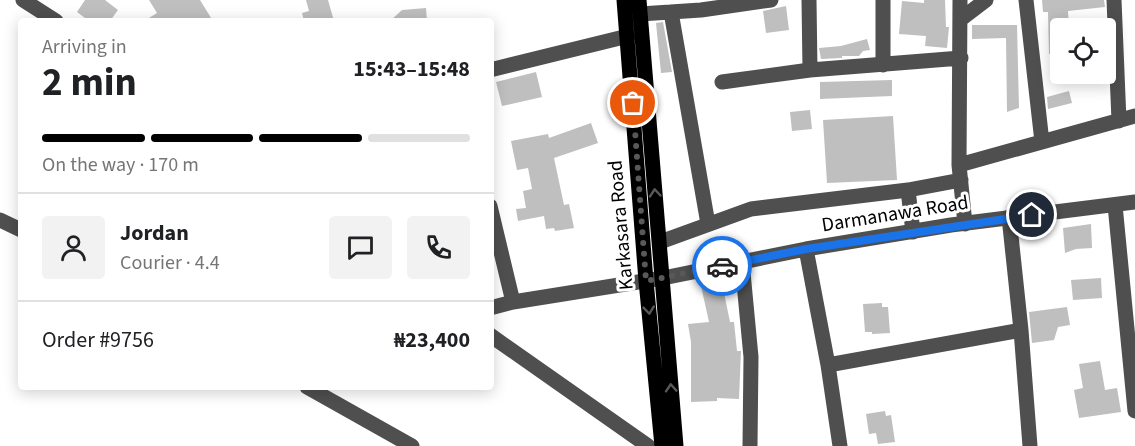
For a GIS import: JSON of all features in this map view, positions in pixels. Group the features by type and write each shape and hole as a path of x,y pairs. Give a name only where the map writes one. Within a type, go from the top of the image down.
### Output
{"main road":[{"name":"Karkasara Road","path":"624,0 646,281 662,446"},
{"name":"Karkasara Road","path":"639,7 676,446"}],"street":[{"path":"25,0 52,18"},
{"path":"639,7 671,12 771,0"},
{"path":"809,0 810,70"},
{"path":"883,65 884,0"},
{"path":"960,0 960,172 965,224"},
{"path":"961,19 986,0"},
{"path":"1026,0 1042,142"},
{"path":"1114,0 1119,120"},
{"path":"671,12 708,224"},
{"path":"494,69 628,36"},
{"path":"722,82 810,70 961,58"},
{"path":"660,242 751,209 908,190 1042,142 1135,116"},
{"path":"908,190 913,232"},
{"name":"Darmanawa Road","path":"494,307 663,278 806,249 1009,217 1135,202"},
{"path":"1115,205 1135,411"},
{"path":"1009,217 1030,446"},
{"path":"0,220 18,229"},
{"path":"494,223 513,302"},
{"path":"806,249 828,365 840,446"},
{"path":"742,262 751,357 750,446"},
{"path":"828,365 1021,330"},
{"path":"494,338 648,446"},
{"path":"312,390 412,446"}],"building":[{"path":"85,0 105,0 118,10 112,18 85,18 77,12"},
{"path":"149,0 200,0 211,18 149,18 157,13"},
{"path":"306,0 328,0 333,18 303,18 302,13 309,11"},
{"path":"924,0 945,0 946,27 949,27 947,48 925,46 926,36 899,34 902,1 924,3"},
{"path":"1042,0 1104,0 1105,7 1068,11 1068,18 1050,18 1050,54 1048,12 1043,12"},
{"path":"786,6 789,30 766,33 763,11"},
{"path":"426,8 427,18 393,18 402,10"},
{"path":"663,22 672,72 661,73 656,23"},
{"path":"972,25 1017,25 1019,108 1007,112 1006,38 972,39"},
{"path":"867,39 870,50 863,51 859,56 821,59 819,48 841,46"},
{"path":"536,72 542,97 502,106 496,82"},
{"path":"892,80 892,96 820,99 820,82"},
{"path":"1069,91 1072,103 1048,109 1047,97"},
{"path":"810,110 812,129 792,131 790,112"},
{"path":"893,116 897,180 827,183 823,120"},
{"path":"591,123 598,143 554,158 564,205 569,204 574,228 555,231 554,228 546,229 544,216 518,221 516,209 526,208 523,191 532,189 528,168 517,170 511,141 548,134 549,138"},
{"path":"1091,224 1092,248 1076,249 1065,253 1063,228"},
{"path":"1101,278 1102,298 1073,300 1071,280"},
{"path":"701,286 723,288 730,322 734,322 737,351 741,351 739,399 717,398 717,401 691,402 691,342 688,324 709,322"},
{"path":"882,303 882,307 888,307 890,333 865,332 863,304"},
{"path":"1067,307 1070,325 1058,327 1054,340 1032,343 1029,312"},
{"path":"1100,361 1105,390 1117,388 1121,412 1079,418 1074,390 1083,388 1079,364"},
{"path":"885,411 886,416 891,415 895,442 878,444 876,433 869,434 866,414"}],"way so far":[{"path":"633,103 646,281 722,266"}],"route":[{"path":"722,266 806,249 951,225 1032,215"}]}
